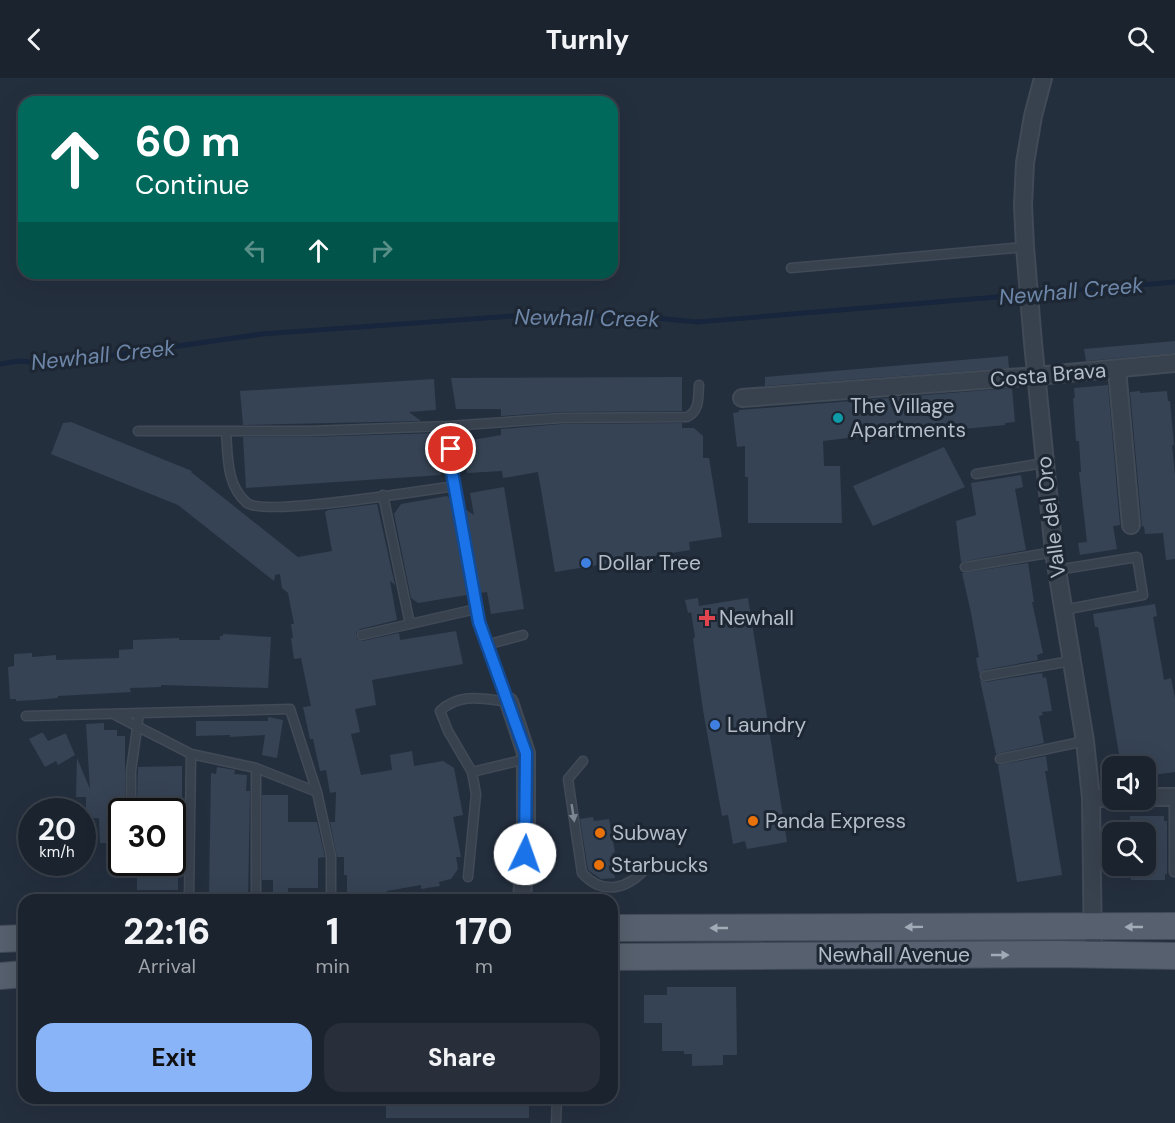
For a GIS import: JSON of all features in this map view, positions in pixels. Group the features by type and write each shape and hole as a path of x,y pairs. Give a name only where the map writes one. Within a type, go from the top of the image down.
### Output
{"main road":[{"name":"Newhall Avenue","path":"618,928 1175,927"},
{"path":"846,928 847,955"},
{"path":"0,939 18,938"},
{"name":"Newhall Avenue","path":"618,957 1057,954 1175,956"},
{"path":"0,976 18,974"}],"street":[{"name":"Valle del Oro","path":"1043,78 1033,116 1025,162 1023,205 1033,343 1054,552 1092,798 1093,956"},
{"name":"Costa Brava","path":"742,398 1175,363"},
{"path":"1117,369 1131,525"},
{"path":"509,702 526,753 526,833 522,894"},
{"path":"1156,797 1174,797"},
{"path":"1092,798 1102,798"}],"lane":[{"path":"791,268 1026,251"},
{"path":"138,431 449,426 562,418 687,417 696,409 699,385"},
{"path":"449,426 454,486 476,609 486,645 509,702 466,698 449,703 440,711 448,731 472,772 476,794 468,877"},
{"path":"226,431 229,474 235,489 249,506 308,507 454,486"},
{"path":"976,474 1044,463"},
{"path":"383,495 410,624"},
{"path":"965,567 1054,552"},
{"path":"1057,570 1137,556 1143,595 1063,610"},
{"path":"362,635 476,609"},
{"path":"486,645 523,635"},
{"path":"985,676 1071,661"},
{"path":"26,716 290,709 318,792 331,856 331,894"},
{"path":"131,798 131,771 139,714"},
{"path":"114,715 191,754 256,768 318,792"},
{"path":"1000,759 1085,741"},
{"path":"189,894 191,754"},
{"path":"472,772 526,759"},
{"path":"583,761 568,779 582,873 591,882 607,887 624,885 636,880 646,868"},
{"path":"255,894 256,768"},
{"path":"1174,797 1174,872"},
{"path":"556,1123 557,1104"}],"building":[{"path":"1175,341 1175,353 1086,361 1084,349"},
{"path":"1008,356 1009,368 765,386 765,377"},
{"path":"682,377 682,411 562,412 501,416 501,409 456,409 451,378"},
{"path":"434,379 436,410 409,412 421,421 243,425 240,391"},
{"path":"1108,385 1120,525 1113,526 1117,549 1080,555 1078,543 1087,542 1079,472 1081,472 1079,441 1076,441 1074,388"},
{"path":"1012,388 1015,422 1005,423 1005,425 890,436 889,433 823,441 824,466 840,466 842,523 748,523 745,446 737,447 733,413 739,410"},
{"path":"1140,391 1140,393 1167,391 1168,401 1170,401 1175,475 1175,559 1166,560 1163,533 1145,534 1144,526 1142,527 1130,392"},
{"path":"71,422 192,471 298,557 332,551 325,512 377,504 395,585 390,581 397,620 360,629 356,633 357,639 363,641 399,633 400,640 456,631 463,664 372,680 376,705 355,709 360,732 351,734 361,775 392,770 390,755 412,751 414,766 443,761 454,768 463,815 453,817 461,857 456,857 458,869 451,879 439,882 440,886 421,889 421,885 387,891 387,894 347,894 344,857 337,857 330,822 335,822 336,792 330,793 326,770 320,771 313,739 310,739 303,707 311,706 301,658 294,659 291,624 294,624 288,593 282,588 280,574 275,575 274,581 178,505 51,454 63,423"},
{"path":"682,423 682,428 694,428 703,436 703,458 709,458 722,537 689,542 690,550 555,572 538,472 503,478 502,471 467,473 461,442 501,435 501,429 562,424"},
{"path":"437,433 441,475 246,488 243,437"},
{"path":"944,447 965,487 873,526 853,486"},
{"path":"1021,475 1023,487 1015,489 1026,550 961,562 956,521 976,515 971,483"},
{"path":"504,487 524,609 491,614 487,592 480,593 465,509 474,515 470,493"},
{"path":"447,496 450,499 467,595 418,603 411,598 394,514 401,504"},
{"path":"1028,563 1034,602 1032,602 1043,653 1037,655 1038,660 984,670 979,674 976,658 979,657 962,573"},
{"path":"698,598 699,606 748,598 787,842 747,849 745,841 733,844 728,815 722,816 703,710 691,612 688,613 685,600"},
{"path":"1155,604 1157,616 1153,617 1164,680 1171,678 1175,698 1175,772 1156,775 1156,756 1119,756 1098,627 1095,627 1093,614"},
{"path":"223,634 271,637 268,688 161,685 161,687 130,688 131,692 58,696 58,698 35,700 10,699 8,667 14,666 14,654 32,653 32,657 56,655 56,660 119,658 119,650 133,649 133,640 179,638 179,640 220,640"},
{"path":"1042,673 1043,678 1046,677 1052,711 1042,712 1043,715 1039,716 1044,743 996,754 980,680 986,682"},
{"path":"268,717 283,720 277,758 262,755 265,735 196,736 196,721 268,721"},
{"path":"104,723 104,730 117,730 117,736 125,736 125,798 108,798 108,843 100,843 96,798 76,797 77,758 90,789 86,724"},
{"path":"41,733 48,741 66,734 75,755 58,765 56,761 45,767 29,739"},
{"path":"1046,756 1048,771 1045,771 1062,875 1017,882 998,765"},
{"path":"182,766 182,798 137,798 138,767"},
{"path":"217,767 235,770 234,774 247,775 246,791 250,791 248,894 209,894 211,773 216,774"},
{"path":"262,795 288,795 288,822 317,822 325,857 318,858 318,888 288,888 288,894 273,894 273,880 262,880"},
{"path":"1130,816 1164,816 1164,821 1167,821 1165,880 1131,880 1131,876 1156,876 1156,822 1130,822"},
{"path":"593,817 594,821 609,819 615,852 612,854 615,878 601,879 588,870 580,819"},
{"path":"137,876 178,876 178,890 137,890"},
{"path":"667,987 736,987 737,1055 723,1055 723,1065 692,1066 692,1054 684,1054 684,1051 662,1051 662,1023 644,1023 644,995 667,995"},
{"path":"386,1104 529,1104 529,1118 386,1118"}],"waterway":[{"name":"Newhall Creek","path":"0,364 19,361 52,364 262,334 515,316 634,316 697,322 1175,282"}],"place":[{"name":"The Village Apartments","path":"838,418"},
{"name":"Dollar Tree","path":"586,563"},
{"name":"Newhall","path":"707,618"},
{"name":"Laundry","path":"715,725"},
{"name":"Panda Express","path":"753,821"},
{"name":"Subway","path":"600,833"},
{"name":"Starbucks","path":"599,865"}],"route":[{"path":"451,449 452,472 476,609 486,645 526,753 525,854"}]}
